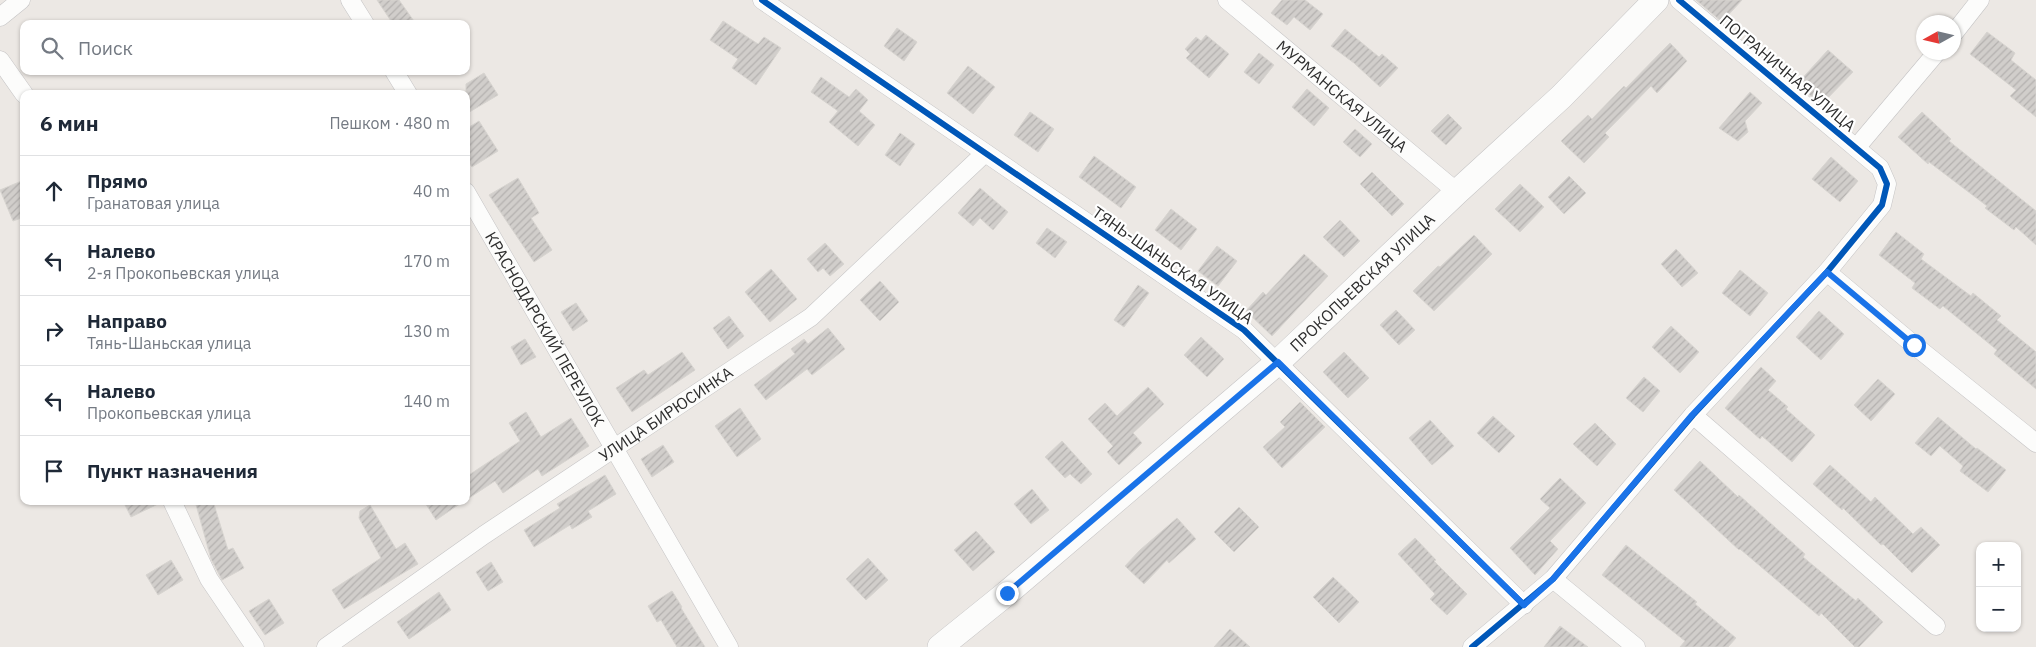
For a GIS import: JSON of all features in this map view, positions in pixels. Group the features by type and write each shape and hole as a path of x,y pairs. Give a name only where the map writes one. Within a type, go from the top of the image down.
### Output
{"main road":[{"name":"ПРОКОПЬЕВСКАЯ УЛИЦА","path":"940,647 1007,593 1278,362 1457,192 1561,97 1656,0"}],"street":[{"path":"0,17 21,0"},
{"path":"350,0 362,20"},
{"name":"ТЯНЬ-ШАНЬСКАЯ УЛИЦА","path":"762,0 1244,330 1524,605"},
{"name":"МУРМАНСКАЯ УЛИЦА","path":"1227,0 1457,192"},
{"name":"ПОГРАНИЧНАЯ УЛИЦА","path":"1679,0 1880,168 1887,184 1882,205 1827,272"},
{"path":"1961,24 1980,0"},
{"path":"0,60 21,90"},
{"path":"1856,148 1931,60"},
{"path":"396,75 406,90"},
{"name":"УЛИЦА БИРЮСИНКА","path":"326,647 484,535 614,450 811,316 986,153"},
{"name":"КРАСНОДАРСКИЙ ПЕРЕУЛОК","path":"470,199 729,647"},
{"path":"1472,647 1553,579 1692,415 1827,272 2036,443"},
{"path":"1692,415 1936,626"},
{"path":"174,505 209,579 255,647"},
{"path":"1553,579 1636,647"}],"building":[{"path":"377,0 399,0 413,20 390,20"},
{"path":"1282,0 1305,0 1323,14 1310,30 1294,17 1287,25 1271,13"},
{"path":"1696,0 1742,0 1722,22"},
{"path":"723,21 758,44 764,37 781,48 756,85 732,68 738,59 710,40"},
{"path":"897,28 917,42 904,61 884,46"},
{"path":"1345,29 1379,57 1382,54 1398,68 1380,87 1354,63 1331,46"},
{"path":"1987,32 2015,53 2011,60 2036,80 2036,117 2010,96 2016,90 1970,54"},
{"path":"1206,35 1229,54 1209,78 1186,58 1190,54 1185,49 1196,37 1201,41"},
{"path":"1670,43 1687,61 1657,93 1651,86 1605,133 1609,137 1584,163 1561,141 1588,115 1592,119 1624,86 1626,88"},
{"path":"1828,50 1853,72 1821,105 1797,84"},
{"path":"1259,53 1274,65 1259,84 1244,72"},
{"path":"968,66 995,87 973,114 947,93"},
{"path":"484,73 498,95 470,112 470,90 466,90 466,84"},
{"path":"821,77 849,97 856,89 868,100 859,111 875,125 858,146 829,122 838,111 811,92"},
{"path":"1307,89 1329,108 1314,126 1292,107"},
{"path":"1750,92 1762,103 1745,121 1748,132 1738,141 1719,128"},
{"path":"1030,112 1054,129 1038,152 1014,135"},
{"path":"1922,112 1951,139 1949,141 2036,211 2036,245 2016,227 2014,230 1985,208 1987,206 1929,162 1928,164 1898,137"},
{"path":"1448,114 1462,128 1446,145 1431,131"},
{"path":"479,121 498,151 472,167 470,164 470,127"},
{"path":"1355,129 1372,144 1360,157 1343,142"},
{"path":"900,133 915,144 900,166 885,155"},
{"path":"1094,156 1136,187 1121,208 1079,177"},
{"path":"1831,157 1858,181 1840,202 1812,179"},
{"path":"1372,172 1404,204 1392,216 1360,184"},
{"path":"1569,176 1586,193 1564,214 1548,197"},
{"path":"518,178 539,213 531,218 552,250 534,262 489,195"},
{"path":"20,182 20,218 13,221 0,190"},
{"path":"1520,184 1544,207 1520,232 1495,209"},
{"path":"980,188 1008,212 993,230 980,218 973,226 958,213"},
{"path":"1171,209 1197,229 1181,250 1155,230"},
{"path":"1340,220 1360,241 1344,257 1323,237"},
{"path":"1047,228 1067,242 1055,258 1036,243"},
{"path":"1896,232 1924,254 1921,259 1971,296 1973,293 2001,316 1997,320 2036,352 2036,389 1994,354 1997,350 1943,306 1940,309 1912,288 1915,283 1879,255"},
{"path":"1474,235 1492,254 1434,311 1413,291 1438,266 1440,267"},
{"path":"825,243 844,264 830,276 823,268 818,272 807,259"},
{"path":"1217,246 1237,261 1218,286 1198,271"},
{"path":"1676,249 1698,273 1682,287 1661,264"},
{"path":"1304,254 1328,276 1272,336 1246,311 1263,292 1266,295"},
{"path":"771,269 797,299 770,322 745,292"},
{"path":"1740,270 1768,293 1750,316 1722,293"},
{"path":"880,281 899,302 880,321 860,300"},
{"path":"1138,285 1149,293 1124,327 1114,320"},
{"path":"576,303 588,321 573,331 561,312"},
{"path":"1396,310 1415,330 1399,345 1380,325"},
{"path":"1819,311 1844,334 1821,360 1796,337"},
{"path":"729,316 744,336 728,349 713,328"},
{"path":"1671,326 1699,352 1680,373 1652,347"},
{"path":"828,328 845,349 812,375 807,369 766,400 754,385 795,354 791,349 804,339 808,344"},
{"path":"1201,337 1224,359 1207,377 1184,355"},
{"path":"525,339 536,357 521,365 511,347"},
{"path":"682,352 695,370 632,412 616,388 644,370 648,375"},
{"path":"1344,352 1369,378 1348,398 1323,372"},
{"path":"1761,367 1776,381 1768,390 1788,407 1786,409 1815,435 1792,462 1762,436 1760,439 1725,408"},
{"path":"1644,377 1660,391 1643,412 1626,398"},
{"path":"1878,379 1895,394 1871,421 1854,405"},
{"path":"1148,387 1164,404 1133,433 1142,443 1119,465 1107,452 1113,446 1088,419 1105,403 1117,416"},
{"path":"1300,402 1325,427 1282,468 1263,447 1285,427 1280,422"},
{"path":"740,408 761,439 737,457 715,426"},
{"path":"526,412 541,437 571,418 589,446 542,476 538,469 503,493 495,481 470,497 470,474 520,441 509,423"},
{"path":"1493,416 1515,436 1499,453 1477,433"},
{"path":"1938,417 1976,449 2006,470 1988,492 1960,471 1963,466 1940,446 1931,456 1915,443"},
{"path":"1430,420 1454,446 1432,465 1409,438"},
{"path":"1595,423 1616,444 1597,466 1573,444"},
{"path":"1062,441 1092,474 1081,484 1070,474 1065,478 1045,457"},
{"path":"663,445 674,462 652,477 641,459"},
{"path":"1700,461 1738,497 1739,495 1805,554 1803,557 1856,601 1858,598 1883,622 1859,647 1855,647 1821,613 1819,616 1739,550 1674,490"},
{"path":"1830,465 1871,502 1875,497 1913,534 1921,527 1940,545 1912,573 1843,508 1842,510 1813,484"},
{"path":"605,475 616,494 588,511 592,517 572,529 570,525 534,547 524,530 560,508 557,504"},
{"path":"1560,478 1586,503 1550,541 1558,549 1535,575 1510,548 1550,508 1540,499"},
{"path":"1032,489 1049,510 1031,524 1014,504"},
{"path":"125,505 156,505 131,517"},
{"path":"196,505 214,505 228,550 233,548 244,568 222,580 211,559"},
{"path":"370,505 396,549 405,543 418,564 344,609 332,590 381,558 359,518 360,511"},
{"path":"427,505 458,505 436,520"},
{"path":"1239,507 1259,527 1234,552 1214,532"},
{"path":"1177,518 1196,539 1169,563 1167,560 1144,584 1125,566 1140,550"},
{"path":"976,531 995,552 973,571 954,550"},
{"path":"1415,538 1436,560 1434,561 1467,594 1447,615 1430,599 1435,594 1398,554"},
{"path":"1626,545 1697,602 1695,604 1736,638 1728,647 1680,647 1685,641 1602,575"},
{"path":"868,558 888,580 866,600 846,579"},
{"path":"171,560 183,580 158,595 146,575"},
{"path":"491,562 503,582 488,591 476,572"},
{"path":"1333,577 1359,602 1339,623 1313,597"},
{"path":"672,591 705,647 677,647 661,620 657,622 648,606"},
{"path":"439,592 451,610 409,639 397,622"},
{"path":"269,599 284,623 265,635 249,611"},
{"path":"1560,626 1588,647 1544,647"},
{"path":"1230,629 1250,647 1214,647"}],"cycle path":[{"path":"762,0 1244,330 1524,605"},
{"path":"1472,647 1553,579 1693,415 1827,272 1882,205 1887,184 1880,168 1679,0"}],"route":[{"path":"1007,593 1278,362 1524,605 1553,579 1692,415 1827,272 1914,345"}]}
